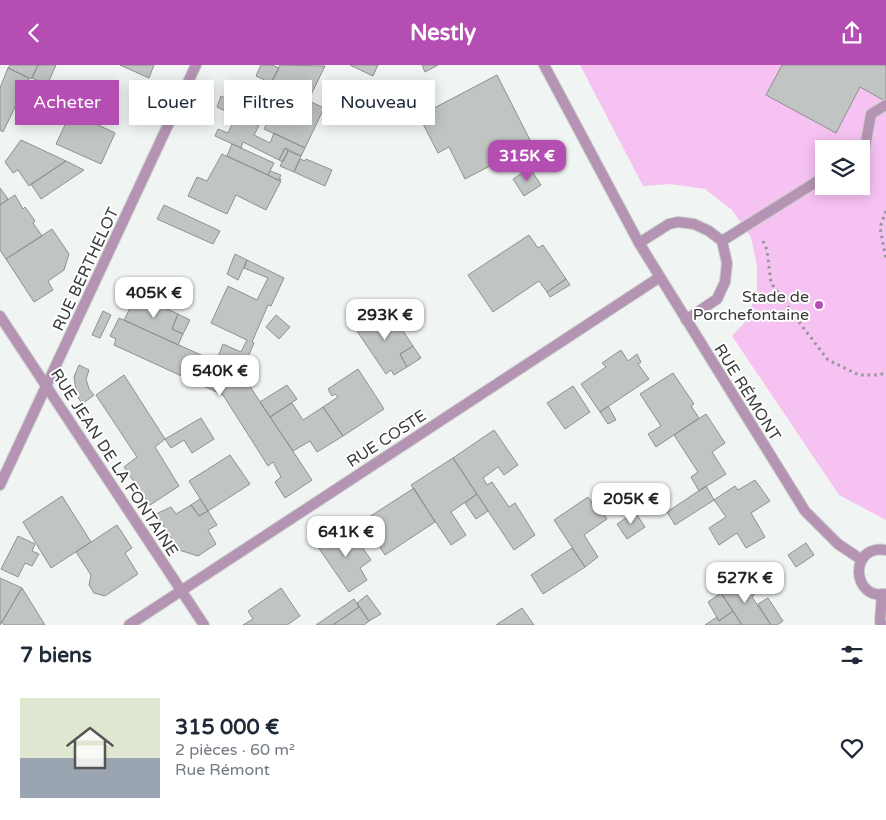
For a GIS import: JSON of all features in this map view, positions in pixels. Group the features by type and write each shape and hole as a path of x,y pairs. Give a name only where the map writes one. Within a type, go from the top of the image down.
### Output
{"street":[{"name":"RUE BERTHELOT","path":"0,485 196,65"},
{"name":"RUE RÉMONT","path":"544,65 639,243 805,511 838,545 862,560"},
{"path":"866,140 871,114 886,105"},
{"path":"722,241 815,182"},
{"path":"639,243 668,224 678,222 694,223 722,241 728,263 725,282 717,299 686,320"},
{"name":"RUE COSTE","path":"129,625 660,277"},
{"name":"RUE JEAN DE LA FONTAINE","path":"0,316 204,625"},
{"path":"880,624 884,594 868,590 860,581 859,571 862,560 872,551 876,549 886,550"}],"path":[{"path":"886,211 880,227 886,259"},
{"path":"755,219 767,250 771,283 828,360 859,375 886,373"}],"shaded area":[{"name":"Stade de Porchefontaine","path":"580,65 886,65 886,520 839,495 732,336 747,320 757,290 757,266 751,237 732,210 705,189 670,184 643,186"}],"building":[{"path":"10,65 38,65 31,79 8,68"},
{"path":"38,65 56,65 49,80 32,78"},
{"path":"120,65 154,65 149,78"},
{"path":"261,65 272,65 279,68 273,80 265,80 256,76"},
{"path":"280,65 325,66 312,93 312,80 272,80"},
{"path":"350,65 378,65 373,76"},
{"path":"422,65 438,65 425,72"},
{"path":"782,65 886,65 885,101 860,87 836,133 766,95"},
{"path":"8,68 29,78 28,80 15,80 15,107 3,132 0,130 0,88"},
{"path":"497,75 532,144 465,179 449,147 438,153 424,125 435,125 435,108"},
{"path":"221,96 224,97 224,110 217,107"},
{"path":"312,102 322,107 322,112 305,148 264,129 266,125 312,125"},
{"path":"65,125 98,125 115,133 101,164 56,144"},
{"path":"232,125 257,125 259,126 254,135 270,143 274,133 305,148 301,156 285,148 279,160 243,142 241,148 215,136 218,129 228,133"},
{"path":"21,140 66,161 29,186 18,170 13,173 5,162"},
{"path":"232,144 274,163 268,175 227,156"},
{"path":"285,148 288,151 283,162 279,160"},
{"path":"288,151 301,156 294,172 280,166"},
{"path":"222,154 281,181 266,210 236,195 227,214 188,196 197,177 207,181"},
{"path":"300,159 305,161 306,159 332,170 325,186 294,172"},
{"path":"66,161 84,170 41,199 31,184"},
{"path":"530,168 541,185 524,196 513,179"},
{"path":"270,171 281,175 279,179 281,179 279,181 268,175"},
{"path":"0,188 8,199 0,205"},
{"path":"15,195 23,209 25,207 35,221 33,223 42,236 6,259 0,250 0,205"},
{"path":"164,205 220,231 213,244 157,219"},
{"path":"52,229 69,254 64,270 48,281 53,290 34,302 6,259"},
{"path":"529,235 538,248 543,245 566,279 547,292 539,281 493,312 468,275"},
{"path":"235,254 247,260 238,280 227,274"},
{"path":"247,260 284,278 271,306 268,305 241,373 216,362 223,344 241,352 247,340 211,323 228,286 257,300 268,278 244,268"},
{"path":"566,279 570,285 550,297 547,292"},
{"path":"137,295 178,314 172,329 183,334 178,345 124,320"},
{"path":"387,307 413,346 400,354 407,367 394,375 391,370 386,374 355,328"},
{"path":"103,311 111,315 100,338 92,335"},
{"path":"178,314 190,320 183,334 172,329"},
{"path":"276,315 290,327 279,339 266,327"},
{"path":"119,318 241,373 312,480 285,498 275,482 281,477 273,462 268,466 223,395 114,345 116,339 110,336"},
{"path":"413,346 421,358 407,367 400,354"},
{"path":"621,350 628,361 637,354 641,362 638,364 649,379 600,412 581,384 606,367 602,363"},
{"path":"79,365 89,370 86,379 89,389 94,395 82,404 77,395 74,377"},
{"path":"358,369 384,409 343,436 323,407 338,397 335,394 332,396 328,389"},
{"path":"673,373 694,404 691,406 699,418 656,447 648,434 661,426 640,394"},
{"path":"124,375 165,439 155,447 179,486 150,505 124,467 137,457 96,395"},
{"path":"287,385 297,399 270,417 260,402"},
{"path":"573,386 590,412 565,429 547,403"},
{"path":"292,403 303,420 323,407 343,436 317,452 310,441 293,451 270,417"},
{"path":"608,406 616,420 608,424 600,412"},
{"path":"706,414 725,443 712,452 726,474 699,491 691,477 698,472 674,435"},
{"path":"201,418 214,439 192,453 184,440 171,448 165,439"},
{"path":"494,430 518,465 504,475 498,467 483,478 487,485 492,482 509,507 515,503 535,535 514,550 453,458"},
{"path":"230,455 250,484 208,511 189,481"},
{"path":"453,458 477,494 451,512 466,535 451,545 411,485"},
{"path":"755,480 770,501 751,513 765,537 746,548 737,533 719,545 709,528 726,517 714,500 735,486 738,490"},
{"path":"706,486 714,500 675,525 667,512"},
{"path":"414,488 435,522 385,555 363,521"},
{"path":"477,494 488,511 476,519 465,503"},
{"path":"62,496 91,542 51,568 23,522"},
{"path":"588,497 596,508 599,507 607,519 584,535 598,557 585,567 554,520"},
{"path":"200,499 208,511 199,516 191,505"},
{"path":"191,505 199,516 208,511 217,525 208,530 216,544 198,556 179,550 156,514 171,507 176,514"},
{"path":"635,512 645,527 627,539 617,524"},
{"path":"117,525 132,548 125,553 138,574 105,596 94,593 89,585 91,575 76,552"},
{"path":"348,527 371,560 360,568 367,580 349,592 318,547"},
{"path":"18,536 35,544 32,551 39,554 32,566 25,563 18,577 1,569"},
{"path":"806,543 814,555 796,567 788,555"},
{"path":"572,548 585,567 543,594 531,575"},
{"path":"0,578 22,588 0,625"},
{"path":"744,578 756,593 752,597 771,625 742,625 721,593"},
{"path":"22,588 45,625 4,625 2,622"},
{"path":"281,588 300,616 287,625 243,625 253,619 248,611"},
{"path":"721,593 733,611 719,621 708,602"},
{"path":"367,595 381,614 369,621 357,603"},
{"path":"768,598 783,621 777,625 771,625 758,604"},
{"path":"354,599 359,607 333,625 316,625"},
{"path":"359,607 369,621 364,625 333,625"},
{"path":"522,608 534,625 496,625 502,621"},
{"path":"733,611 742,625 705,625 717,617 719,621"}],"place":[{"name":"Stade de Porchefontaine","path":"819,305"}]}
